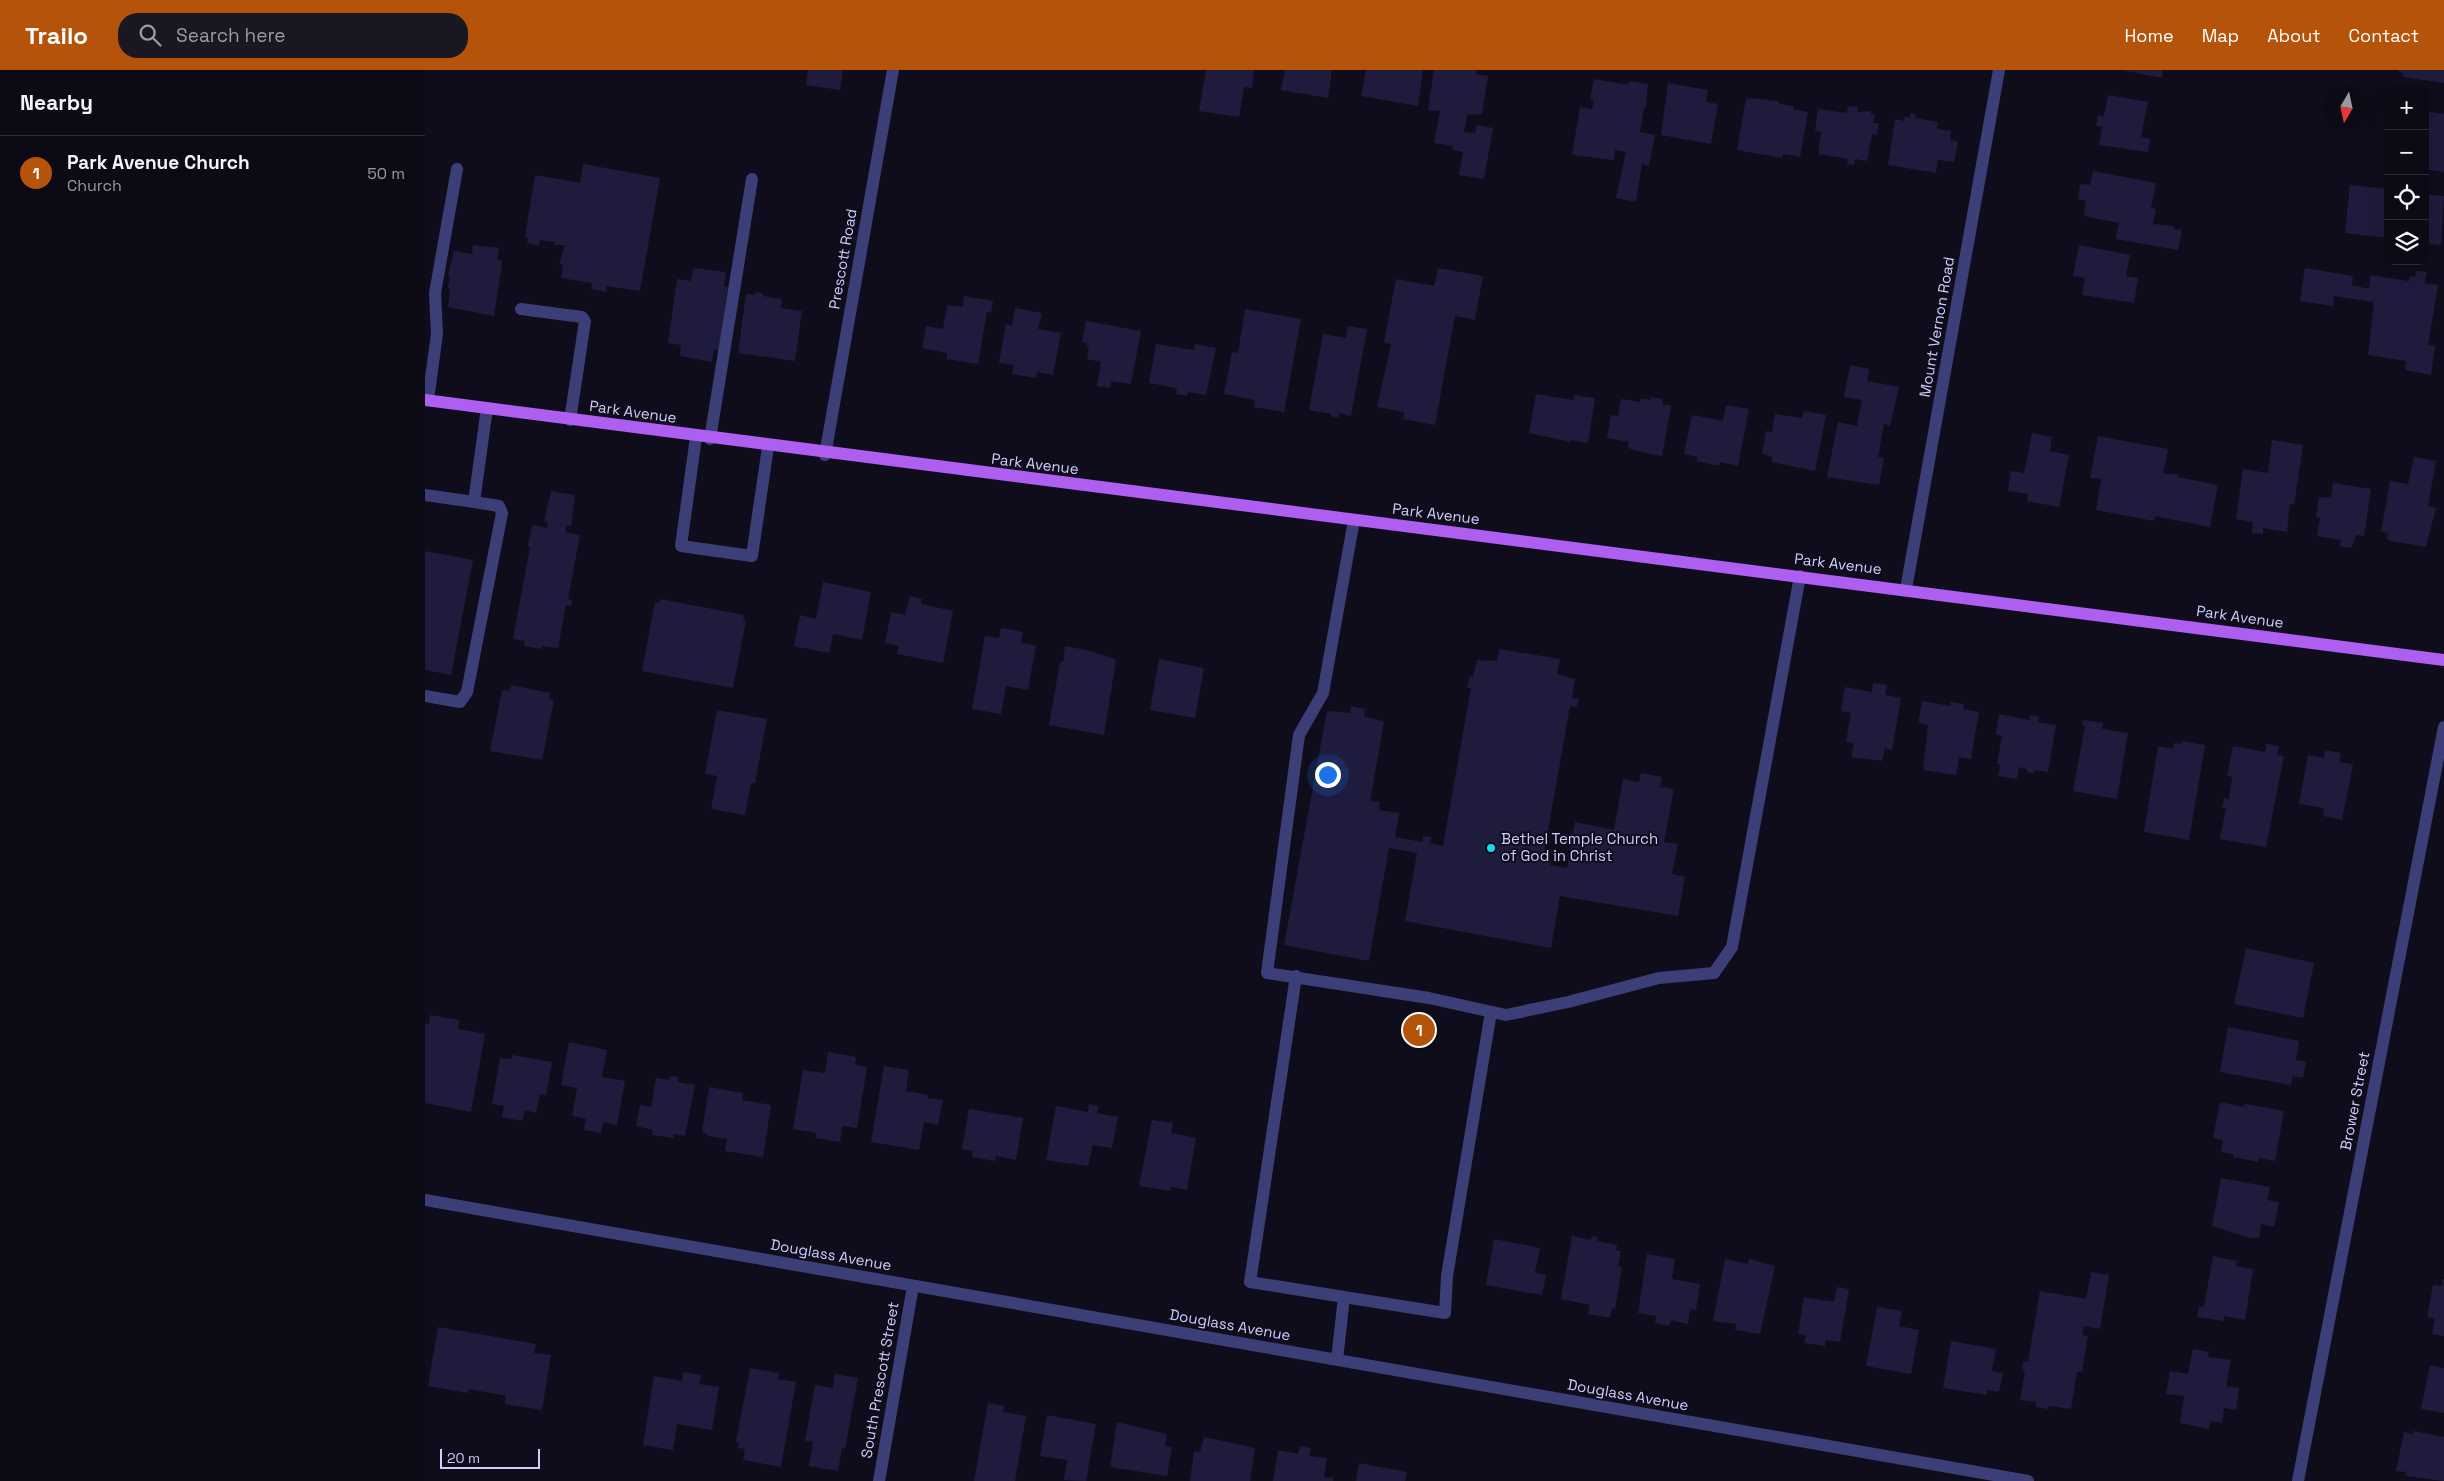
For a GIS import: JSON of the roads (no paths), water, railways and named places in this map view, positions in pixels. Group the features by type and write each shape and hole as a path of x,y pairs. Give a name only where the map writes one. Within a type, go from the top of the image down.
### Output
{"main road":[{"name":"Park Avenue","path":"426,400 768,447 1906,589 2444,660"}],"street":[{"name":"Prescott Road","path":"825,454 893,70"},
{"name":"Mount Vernon Road","path":"1906,589 1999,70"},
{"path":"426,400 437,334 435,293 457,169"},
{"path":"710,438 752,179"},
{"path":"521,309 582,317 585,321 570,420"},
{"path":"474,502 487,408"},
{"path":"696,437 681,546 753,556 768,447"},
{"path":"425,495 499,506 502,514 467,692 460,702 425,696"},
{"path":"1354,520 1323,693 1299,735 1267,974 1296,976 1429,998 1506,1015 1629,987 1659,978 1714,972 1732,947 1800,576"},
{"name":"Brower Street","path":"2298,1481 2444,727"},
{"path":"1296,976 1250,1282 1445,1313 1447,1276 1491,1012"},
{"name":"Douglass Avenue","path":"425,1200 2029,1481"},
{"name":"South Prescott Street","path":"879,1481 913,1286"},
{"path":"1337,1360 1344,1297"}],"place":[{"name":"Bethel Temple Church of God in Christ","path":"1491,848"},
{"name":"Park Avenue Church","path":"1419,1030"}]}
